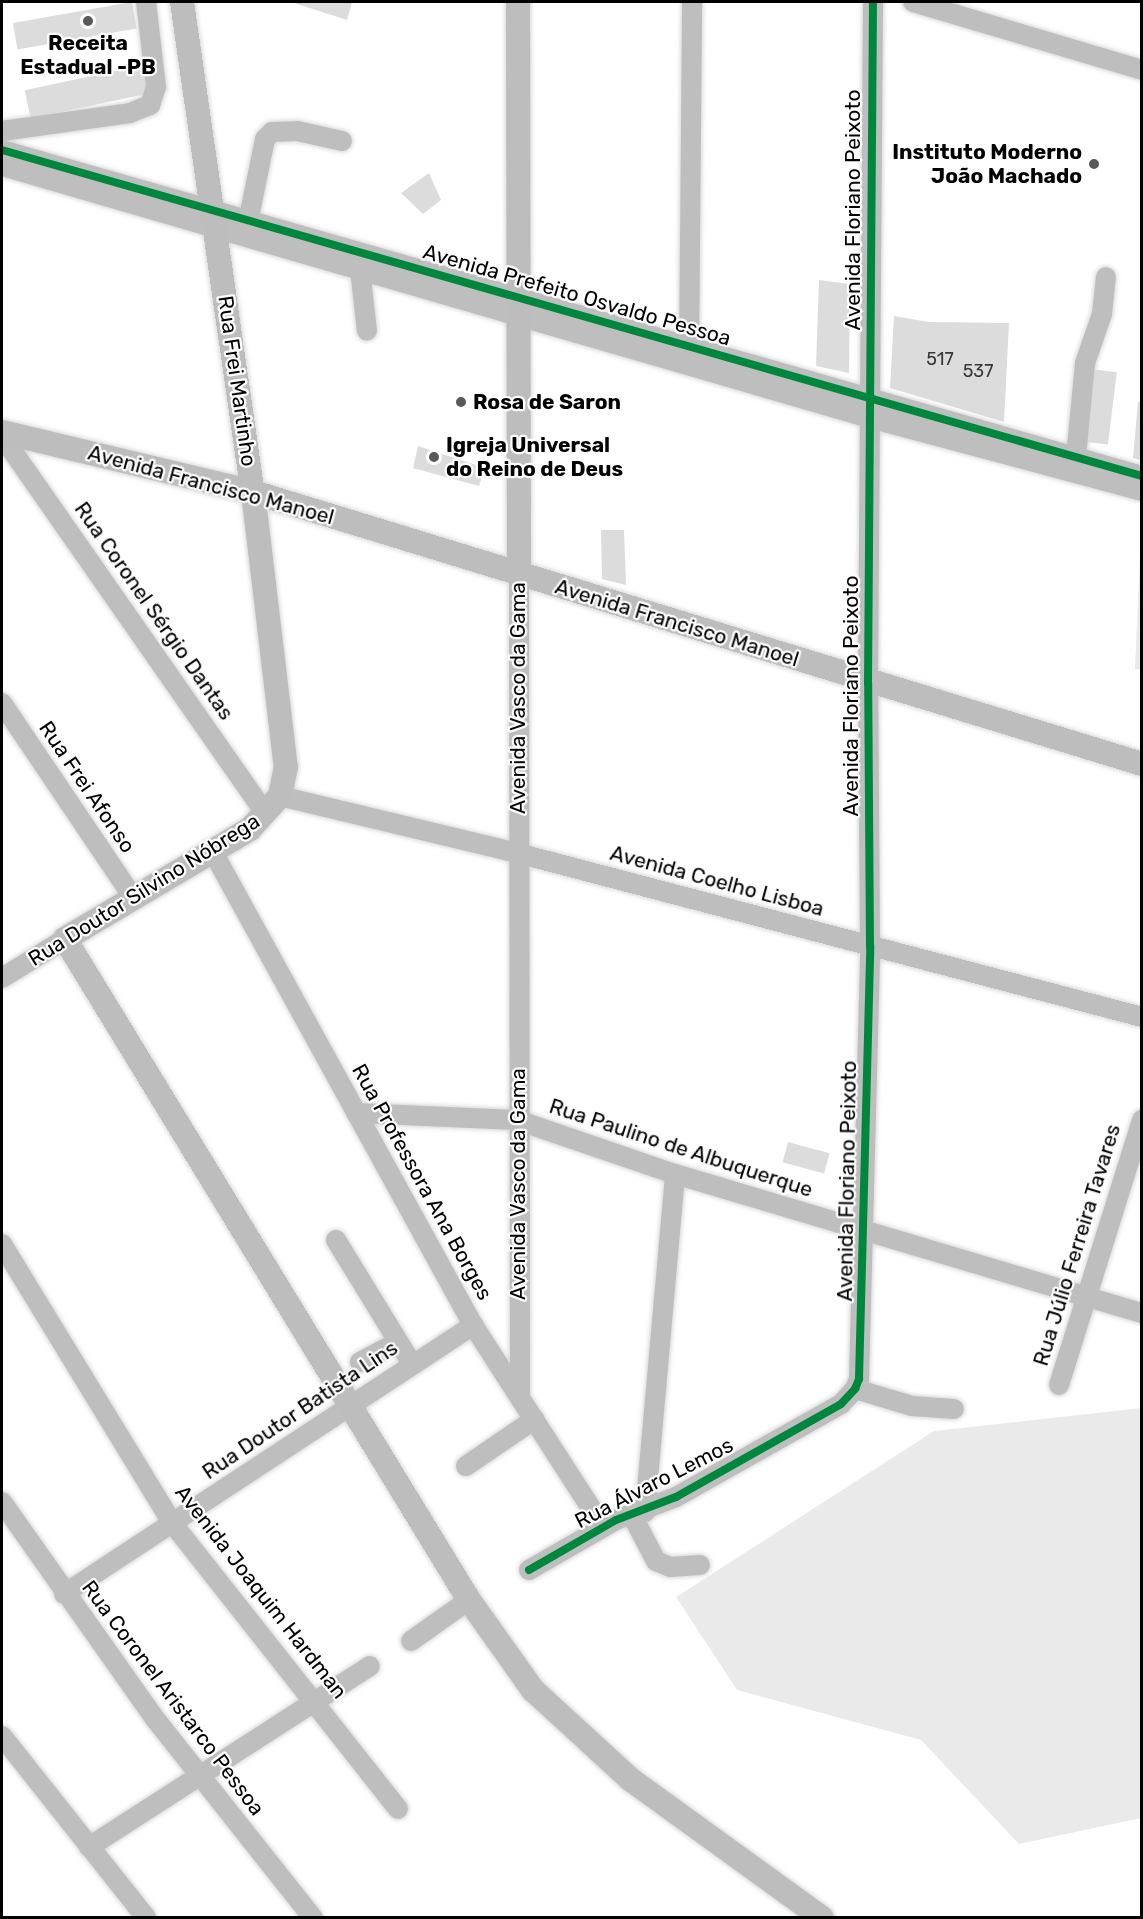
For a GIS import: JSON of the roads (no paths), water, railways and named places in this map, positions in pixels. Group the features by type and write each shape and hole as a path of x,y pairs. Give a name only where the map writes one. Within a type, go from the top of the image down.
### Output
{"main road":[{"name":"Rua Frei Martinho","path":"182,2 253,492 285,741 286,767 273,805"},
{"name":"Avenida Vasco da Gama","path":"518,2 519,574"},
{"name":"Avenida Francisco Manoel","path":"2,434 253,492 868,683 1142,764"},
{"name":"Rua Doutor Silvino Nóbrega","path":"65,939 213,852 273,805"},
{"path":"65,939 469,1600 533,1690 566,1725 640,1786 822,1917"}],"street":[{"path":"2,131 130,113 150,105 156,87 146,2"},
{"path":"690,354 692,2"},
{"name":"Avenida Floriano Peixoto","path":"855,1389 861,1366 870,946 868,683 873,2"},
{"path":"913,2 1142,70"},
{"path":"248,222 265,139 272,132 297,131 342,141"},
{"name":"Avenida Prefeito Osvaldo Pessoa","path":"2,150 360,269 517,304"},
{"name":"Avenida Prefeito Osvaldo Pessoa","path":"2,166 213,220 248,222 517,304 928,424 1142,491"},
{"path":"360,269 367,331"},
{"path":"1076,457 1085,363 1102,314 1106,277"},
{"name":"Avenida Prefeito Osvaldo Pessoa","path":"928,424 1076,457 1142,476"},
{"name":"Rua Coronel Sérgio Dantas","path":"2,434 273,805"},
{"name":"Avenida Vasco da Gama","path":"519,574 517,1120 520,1395"},
{"name":"Rua Frei Afonso","path":"2,703 133,897"},
{"name":"Avenida Coelho Lisboa","path":"273,805 517,853 1142,1017"},
{"name":"Rua Professora Ana Borges","path":"213,852 473,1325 603,1527"},
{"name":"Rua Doutor Silvino Nóbrega","path":"2,978 65,939"},
{"name":"Rua Paulino de Albuquerque","path":"356,1113 517,1120 675,1174 1088,1299 1142,1313"},
{"name":"Rua Júlio Ferreira Tavares","path":"1059,1385 1088,1299 1142,1120"},
{"path":"675,1174 638,1514 656,1561 670,1567 700,1565"},
{"path":"336,1240 412,1364"},
{"name":"Avenida Joaquim Hardman","path":"2,1244 173,1524 317,1703 398,1809"},
{"name":"Rua Doutor Batista Lins","path":"64,1594 173,1524 349,1404 473,1325"},
{"path":"360,1362 398,1342"},
{"path":"855,1389 912,1406 954,1409"},
{"name":"Rua Álvaro Lemos","path":"529,1570 603,1527 638,1514 841,1404 855,1389"},
{"path":"466,1466 535,1419"},
{"name":"Rua Coronel Aristarco Pessoa","path":"2,1502 64,1594 199,1776 313,1917"},
{"path":"411,1641 469,1600"},
{"path":"89,1847 317,1703 370,1666"},
{"path":"2,1736 146,1917"}],"place":[{"name":"Receita Estadual -PB","path":"88,21"},
{"name":"Instituto Moderno João Machado","path":"1094,164"},
{"name":"Rosa de Saron","path":"461,402"},
{"name":"Igreja Universal do Reino de Deus","path":"434,457"}]}
